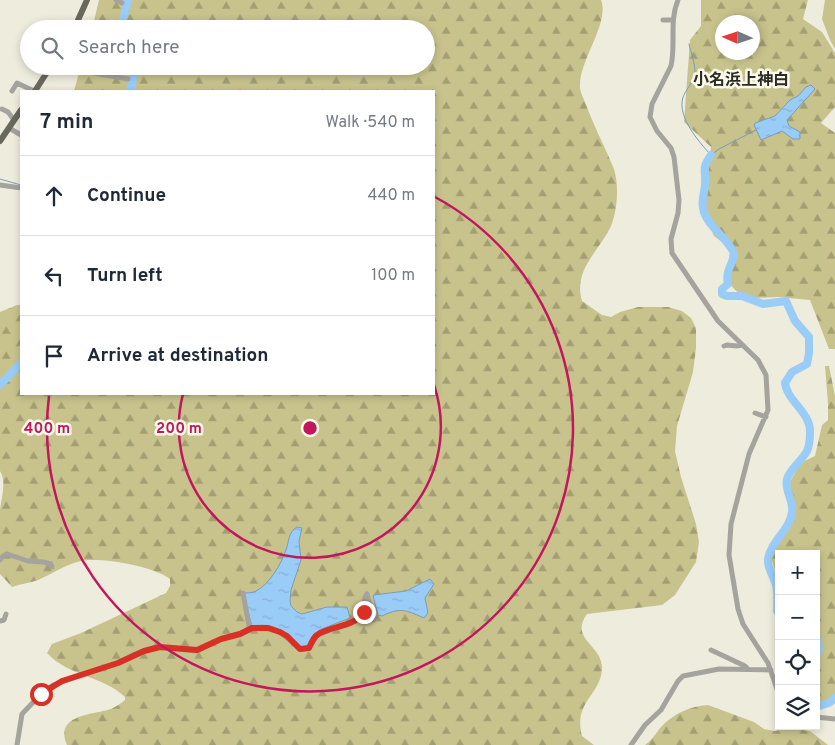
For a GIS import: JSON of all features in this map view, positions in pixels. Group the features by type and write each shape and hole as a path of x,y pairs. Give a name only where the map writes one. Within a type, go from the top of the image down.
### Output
{"main road":[{"path":"78,20 88,0"},
{"path":"35,90 45,75"},
{"path":"0,141 20,111"}],"street":[{"path":"116,0 122,2"},
{"path":"678,0 674,10 672,59 652,104 650,117 657,131 671,148 675,162 679,200 678,213 671,239 672,253 718,321 758,360 766,375 768,405 766,417 751,445 731,524 729,555 736,600 743,624 771,670 776,685"},
{"path":"663,20 673,20"},
{"path":"106,75 128,79"},
{"path":"12,91 17,83 32,90"},
{"path":"2,109 8,112 14,120"},
{"path":"9,128 20,134"},
{"path":"0,185 20,188"},
{"path":"724,346 742,345"},
{"path":"755,413 766,417"},
{"path":"0,560 7,554 28,561 51,564 52,567"},
{"path":"243,593 249,629"},
{"path":"17,745 22,714 41,694 53,685 118,663 135,654 155,647 197,650 249,629 271,629 284,634 300,649 309,648 318,634 346,625 363,614 367,594 374,620"},
{"path":"0,621 4,620 6,614"},
{"path":"711,650 745,666 746,669"},
{"path":"631,745 645,725 661,710 682,676 719,669 771,670"},
{"path":"820,718 835,719"}],"green space":[{"path":"99,0 601,0 603,10 601,20 584,66 580,88 590,116 614,168 617,200 611,226 584,270 580,290 582,301 602,315 611,317 620,312 638,307 668,307 682,311 691,318 696,328 693,372 677,426 675,451 696,524 699,542 696,562 675,595 662,605 587,614 582,623 584,636 601,660 602,668 597,686 584,706 580,724 582,736 594,745 67,745 64,736 68,723 81,716 112,708 125,700 125,697 106,684 55,661 47,653 52,644 81,633 166,593 170,586 170,579 152,570 101,560 75,562 38,580 12,587 0,574 0,510 3,480 0,471 0,312 20,305 20,395 435,395 435,90 74,90 78,75 435,75 435,20 94,20"},
{"path":"701,0 808,0 803,19 822,32 835,53 835,107 821,123 835,133 835,349 829,349 810,300 742,296 728,283 730,248 714,236 701,207 711,147 684,122 690,40 701,26"},
{"path":"825,0 835,0 835,49 822,19"},
{"path":"825,366 829,366 835,396 835,697 820,705 820,550 775,550 775,571 769,550 781,533 793,507 790,482 800,463 815,456 822,425 828,420"},
{"path":"708,705 754,722 764,729 775,731 810,731 828,745 645,745 666,722 676,715 695,707"}],"water":[{"path":"811,85 815,89 787,120 789,126 800,132 800,139 793,139 782,131 761,140 754,125 755,123 775,116 790,100"},
{"path":"297,527 302,528 299,541 301,560 291,590 291,606 302,614 327,607 347,607 350,618 319,630 312,637 309,645 302,648 283,632 252,627 244,596 244,593 253,592 261,588 270,579 284,555 290,534"},
{"path":"430,579 434,584 425,598 428,613 424,618 403,611 394,611 382,616 378,615 374,595 406,591"}],"waterway":[{"path":"123,20 128,0"},
{"path":"689,44 695,75 685,93 682,109 689,127 700,143 711,155 756,130"},
{"path":"130,90 134,75"},
{"path":"711,155 705,167 703,208 712,226 734,253 728,271 728,284 722,289 722,294 742,296 763,304 786,301 795,321 809,337 807,364 792,372 785,383 790,396 807,419 810,434 807,451 791,471 786,483 792,504 791,518 773,547 768,559 777,595"},
{"path":"0,179 20,185"},
{"path":"0,385 20,364"},
{"path":"820,706 829,703 835,698"}],"district":[{"name":"小名浜上神白","path":"741,81"}],"route":[{"path":"41,694 62,681 105,668 155,647 189,651 197,650 252,628 271,629 287,636 300,649 309,648 318,634 346,625 364,612"}]}
